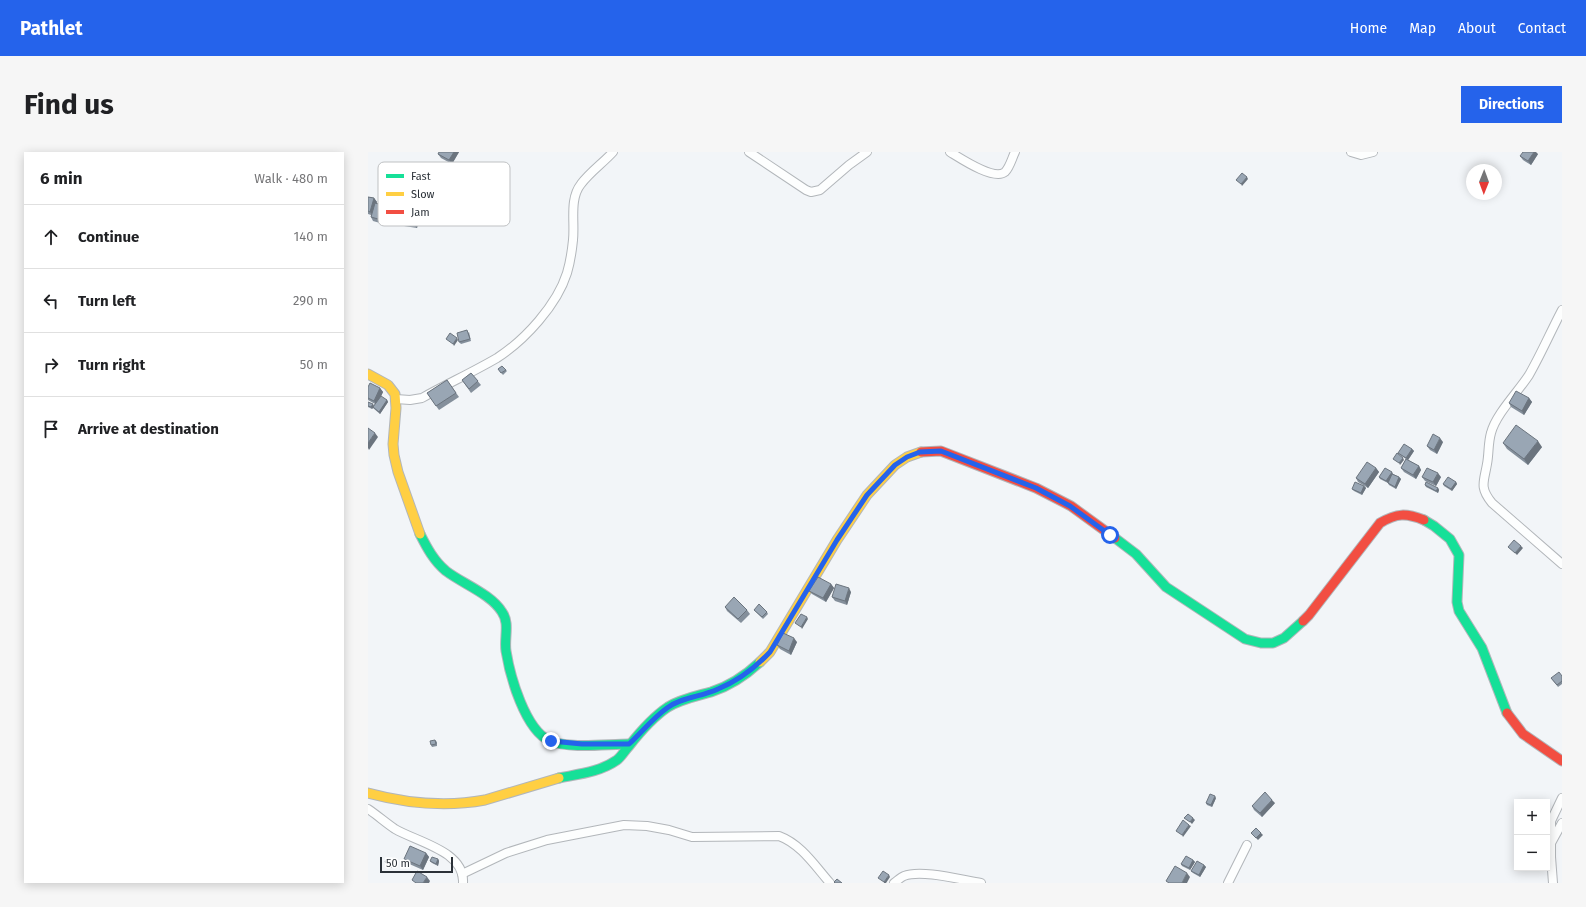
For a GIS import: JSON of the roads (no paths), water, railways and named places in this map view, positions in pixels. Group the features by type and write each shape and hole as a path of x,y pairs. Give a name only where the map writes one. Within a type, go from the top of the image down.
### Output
{"street":[{"path":"396,399 410,400 422,398 498,357 520,339 543,315 557,295 567,272 573,240 573,208 576,194 581,184 613,152"},
{"path":"749,152 806,190 816,192 867,152"},
{"path":"950,152 981,169 998,174 1004,173 1015,152"},
{"path":"1350,152 1361,155 1373,152"},
{"path":"1562,310 1529,374 1495,424 1490,434 1487,465 1483,480 1483,488 1486,496 1492,503 1562,564"},
{"path":"368,374 379,378 394,391 396,399 393,443 394,455 404,489 427,549 445,570 493,603 502,611 505,619 505,646 508,665 521,702 535,730 542,737 551,741 582,744 629,744"},
{"path":"368,793 392,798 464,804 485,800 528,785 592,771 607,766 618,759 629,744 666,708 681,700 718,690 759,664 770,652 837,540 867,495 895,465 907,457 920,452 941,451 1036,488 1070,506 1136,554 1166,587 1245,639 1261,643 1273,643 1284,638 1309,615 1380,523 1398,515 1410,516 1426,521 1439,528 1452,540 1457,548 1459,555 1457,602 1459,611 1482,648 1507,714 1516,728 1523,734 1560,758 1562,761"},
{"path":"1553,883 1550,857 1551,822 1562,798"},
{"path":"368,809 395,829 445,853 456,862 462,874 463,883"},
{"path":"1551,844 1562,823"},
{"path":"462,874 506,853 547,840 624,825 669,830 692,837 779,836 789,840 801,850 830,883"},
{"path":"1228,883 1247,846"},
{"path":"894,883 904,876 915,873 981,883"}]}
